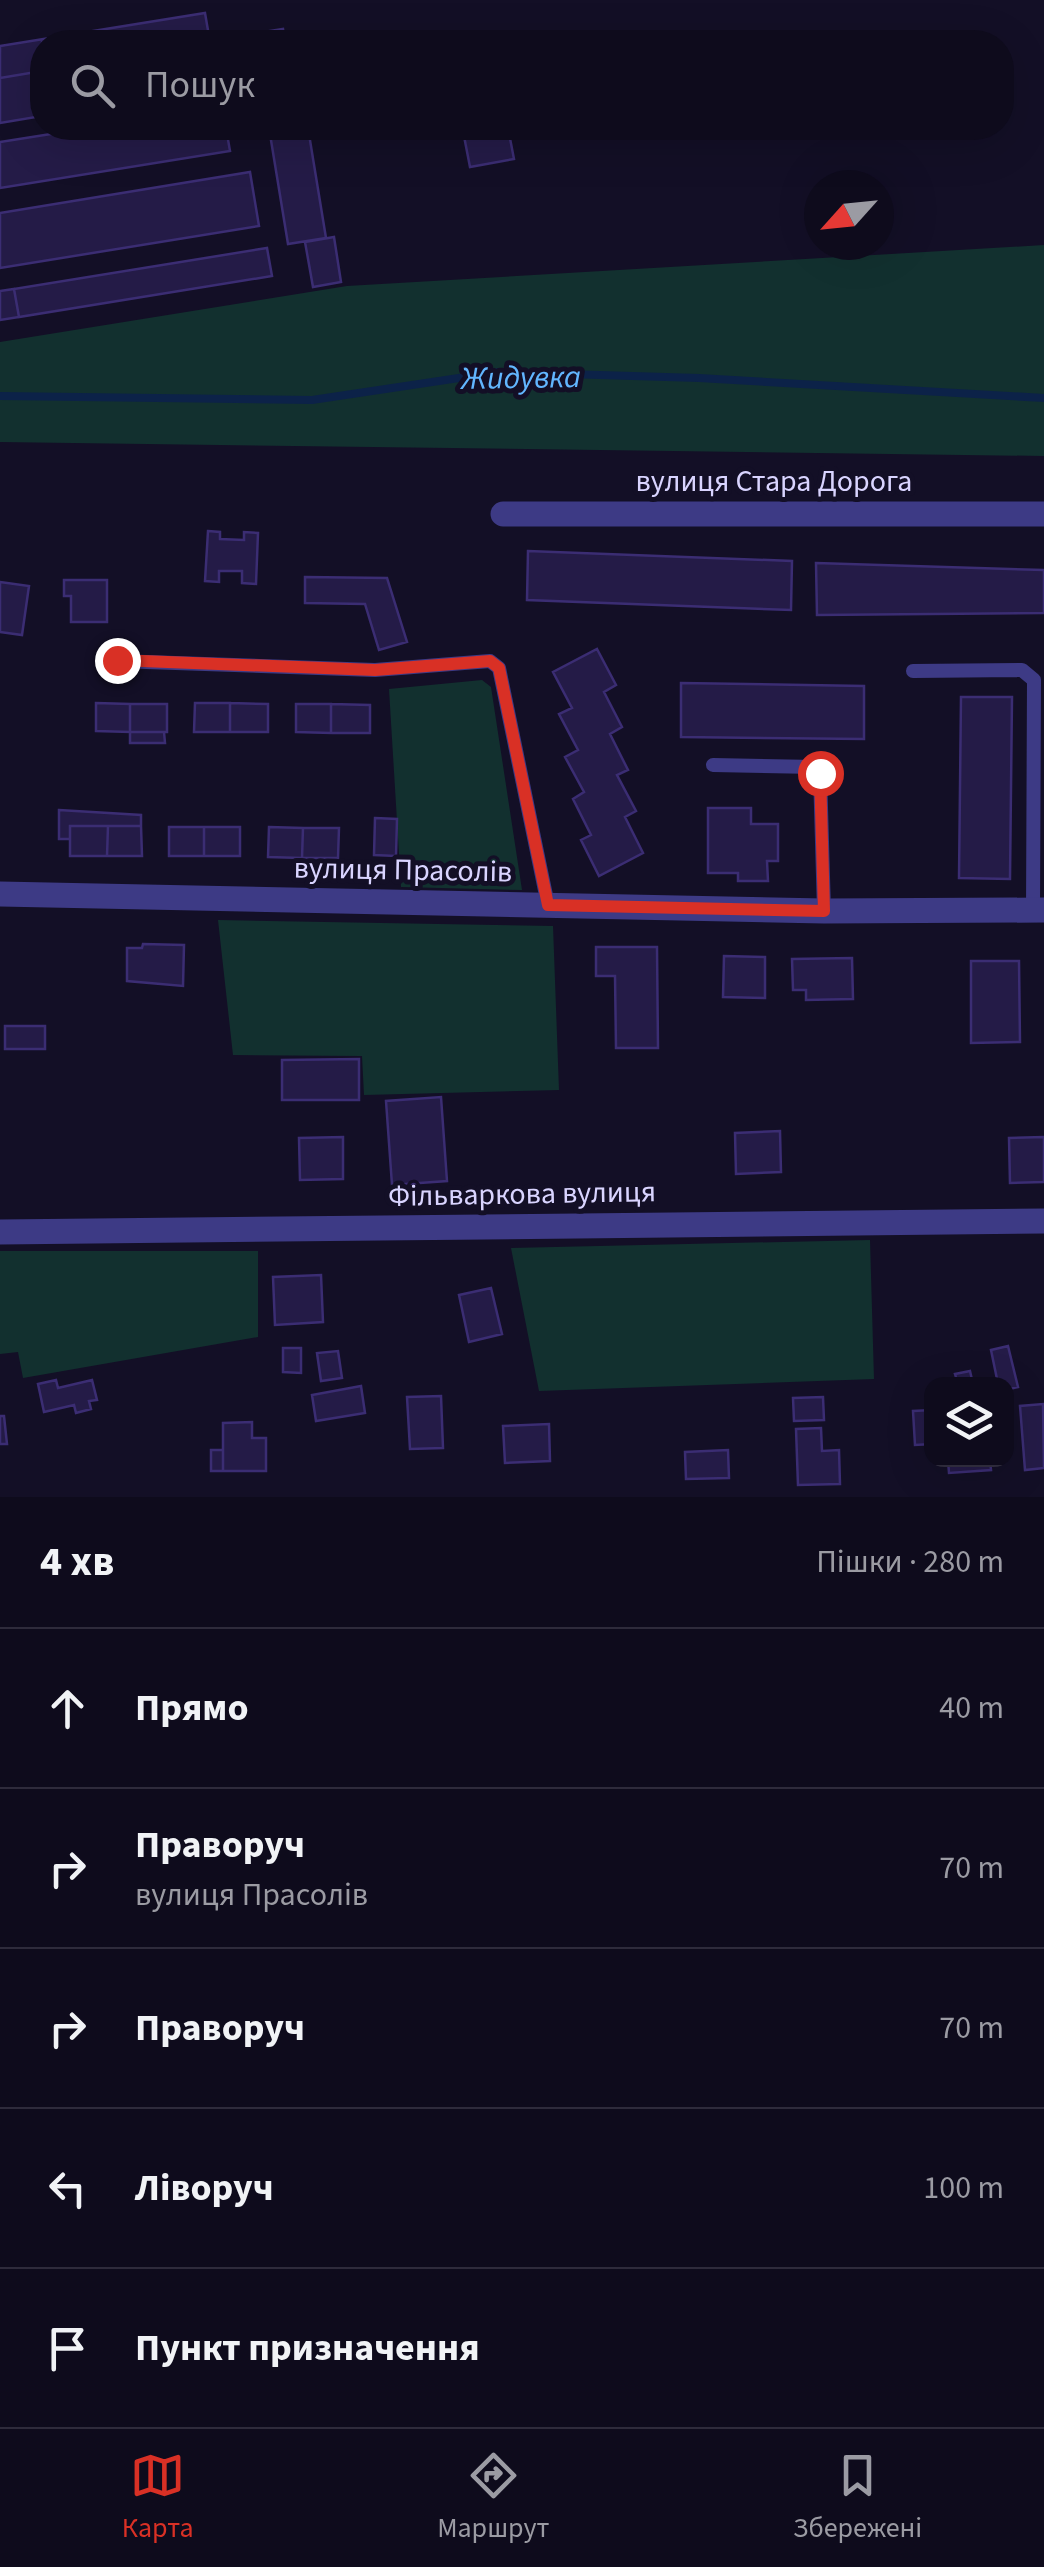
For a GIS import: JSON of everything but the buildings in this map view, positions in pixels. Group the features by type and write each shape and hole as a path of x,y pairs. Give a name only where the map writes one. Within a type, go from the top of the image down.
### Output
{"street":[{"name":"вулиця Стара Дорога","path":"503,514 1044,514"},
{"name":"вулиця Прасолів","path":"0,894 824,911 1038,910"},
{"name":"Фільваркова вулиця","path":"0,1232 1044,1222"}],"lane":[{"path":"117,660 375,670 490,661 499,668 548,905"},
{"path":"913,671 1022,670 1034,680 1038,910"},
{"path":"713,765 816,766 820,773 824,911"}],"green space":[{"path":"1044,245 1044,456 0,442 0,342 347,286 804,259 894,260 894,254"},
{"path":"482,680 491,687 522,890 401,887 389,689"},
{"path":"218,920 553,926 559,1090 364,1095 362,1056 233,1055"},
{"path":"870,1240 874,1379 539,1391 511,1248"},
{"path":"0,1251 258,1251 258,1337 23,1378 18,1352 0,1354"}],"waterway":[{"name":"Жидувка","path":"0,396 312,400 499,372 699,378 1044,398"}],"route":[{"path":"117,660 375,670 490,661 499,668 548,905 824,911 820,773"}]}
